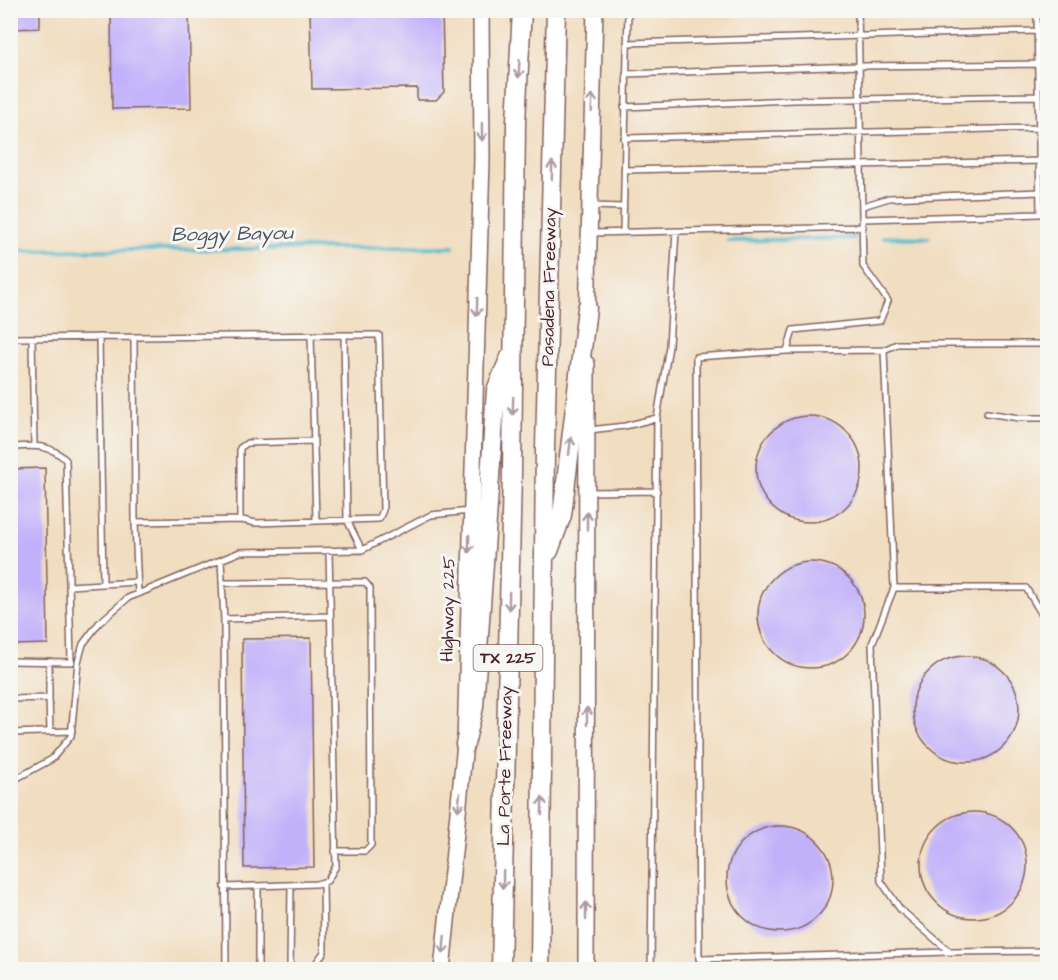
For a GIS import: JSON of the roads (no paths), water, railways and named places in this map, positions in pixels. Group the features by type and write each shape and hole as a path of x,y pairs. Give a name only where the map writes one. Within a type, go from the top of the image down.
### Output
{"highway":[{"name":"Pasadena Freeway","path":"514,347 516,122 522,10"},
{"name":"Pasadena Freeway","path":"544,564 556,10"},
{"path":"544,564 562,515 587,308"},
{"path":"465,744 474,707 496,390 514,347"},
{"name":"La Porte Freeway","path":"501,969 514,347"},
{"name":"La Porte Freeway","path":"540,969 544,564"}],"main road":[{"name":"Highway 225","path":"442,969 465,744 482,159 481,10"},
{"path":"586,969 587,308 595,10"}],"lane":[{"path":"623,231 624,107 628,10"},
{"path":"787,351 793,330 880,321 888,302 863,266 858,10"},
{"path":"863,219 1040,214 1037,10"},
{"path":"627,43 859,34 1037,32"},
{"path":"626,74 859,66 1037,64"},
{"path":"624,107 1038,96"},
{"path":"624,138 1038,128"},
{"path":"624,170 1040,161"},
{"path":"862,206 889,198 1040,192"},
{"path":"588,206 623,207"},
{"path":"588,233 863,227"},
{"path":"651,969 657,418 669,346 676,231"},
{"path":"10,338 379,335 383,510 379,519 256,523 240,520 135,522"},
{"path":"311,336 316,521"},
{"path":"344,336 347,520 362,550"},
{"path":"99,337 103,584"},
{"path":"134,337 135,522 138,594"},
{"path":"32,338 34,446"},
{"path":"1047,344 897,344 884,350 787,351 696,357 699,959 1047,951"},
{"path":"884,350 894,588 872,644 881,881 900,909 950,952"},
{"path":"987,414 1019,418 1047,418"},
{"path":"587,430 625,426 657,418"},
{"path":"240,520 240,448 247,443 314,441"},
{"path":"10,447 34,446 56,450 66,460 70,662"},
{"path":"587,492 657,491"},
{"path":"10,782 52,759 71,735 78,662 83,644 99,623 128,598 240,552 362,550 431,514 470,511"},
{"path":"224,887 323,882 327,881 336,866 329,551"},
{"path":"221,560 224,619 226,969"},
{"path":"69,586 137,582"},
{"path":"222,583 365,582 370,588 370,845 365,851 335,851"},
{"path":"894,588 1026,588 1047,625"},
{"path":"224,619 330,616"},
{"path":"10,661 78,662"},
{"path":"49,661 50,731"},
{"path":"10,699 49,698"},
{"path":"10,733 72,730"},
{"path":"311,969 324,952 323,882"},
{"path":"290,969 291,885"},
{"path":"258,886 258,969"}],"waterway":[{"name":"Boggy Bayou","path":"883,237 929,238"},
{"name":"Boggy Bayou","path":"728,241 854,238"},
{"name":"Boggy Bayou","path":"10,251 453,247"}]}
